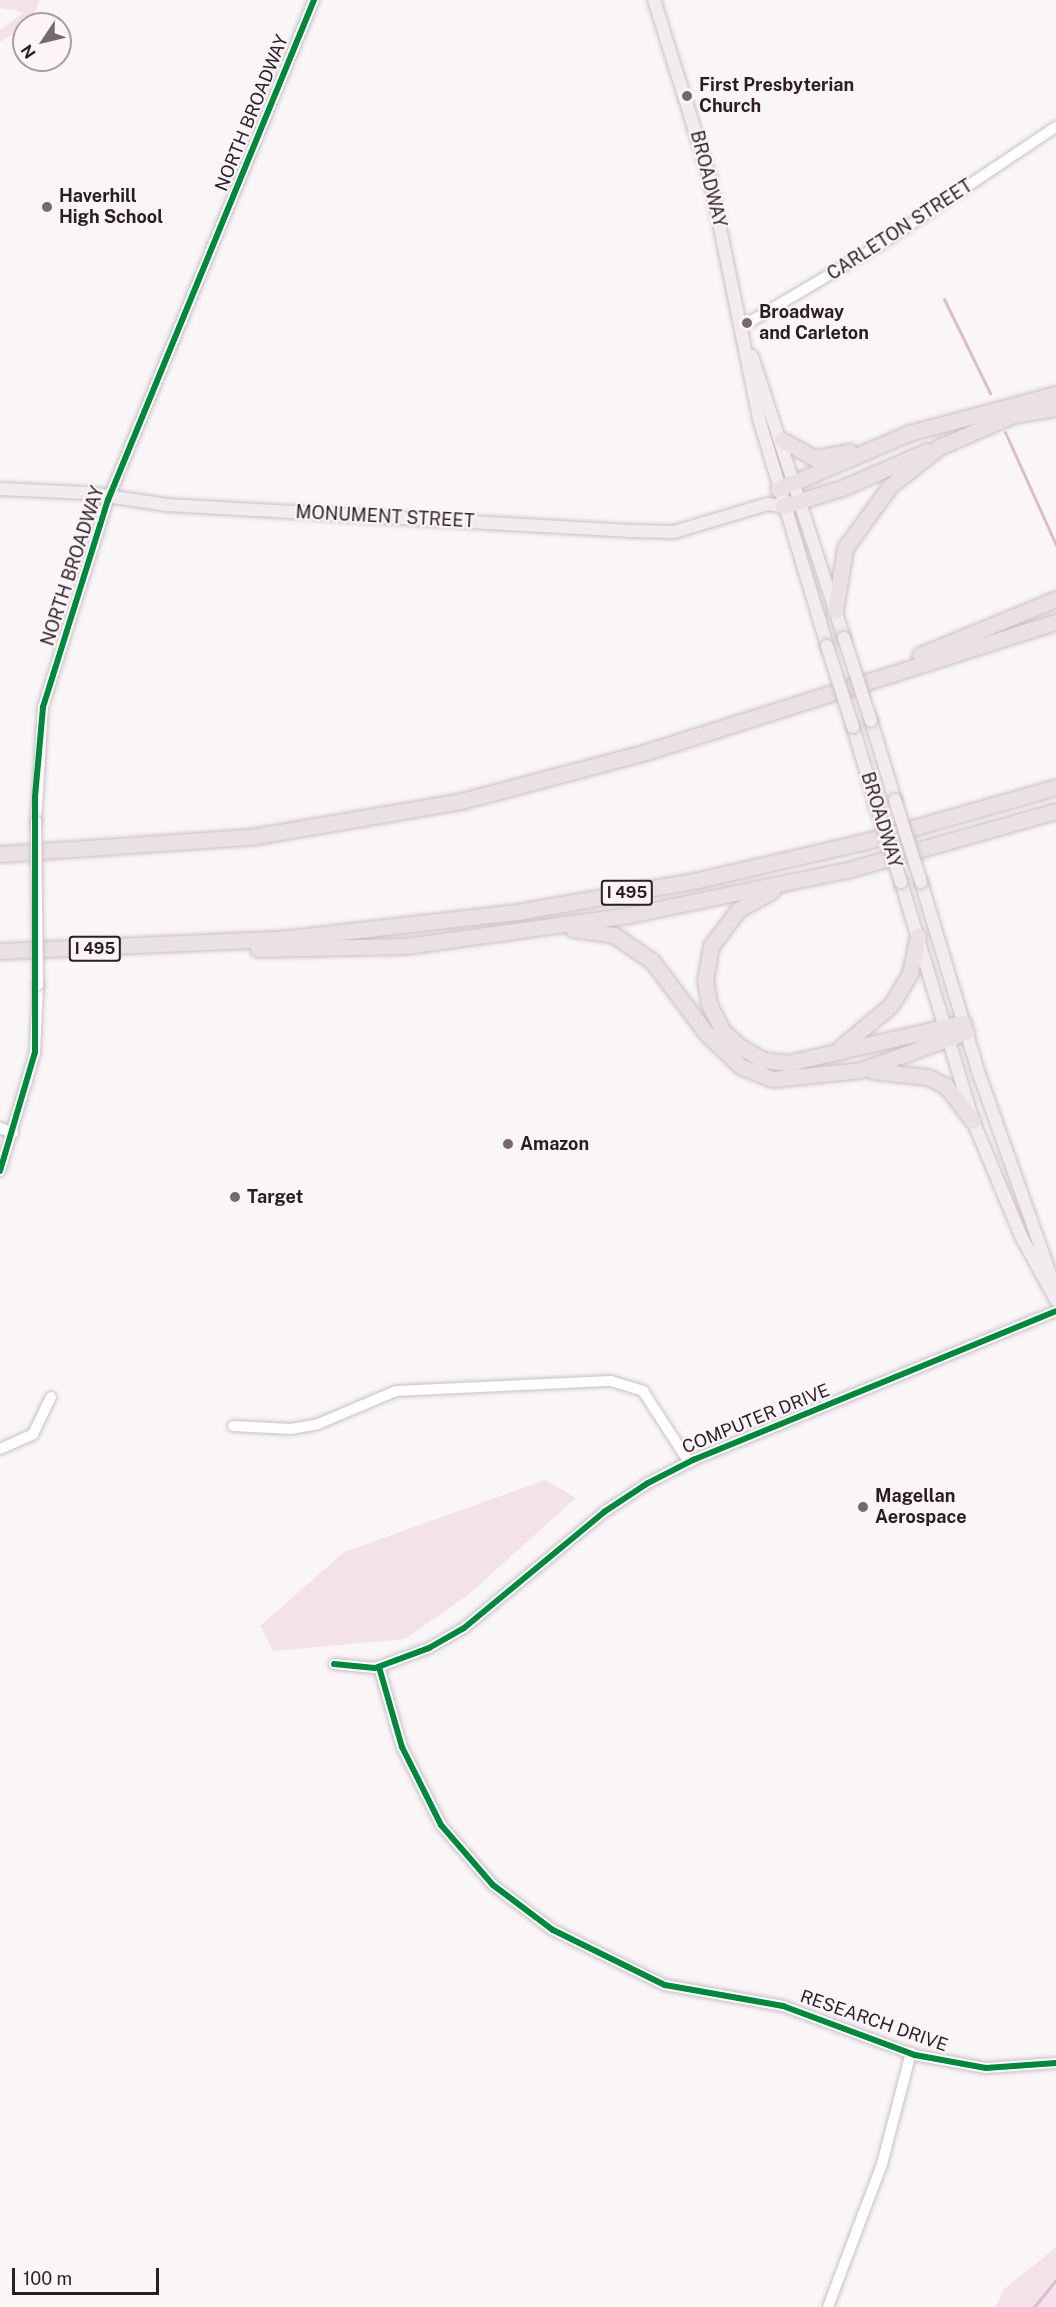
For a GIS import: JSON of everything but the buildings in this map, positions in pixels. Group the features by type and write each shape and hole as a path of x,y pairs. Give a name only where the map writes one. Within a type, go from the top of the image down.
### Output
{"highway":[{"path":"778,489 795,485 864,450 980,410 1056,394"},
{"path":"775,505 799,500 939,447 1001,419 1056,408"},
{"path":"782,440 814,458 864,450"},
{"path":"835,611 845,548 862,517 890,486 939,447"},
{"path":"847,687 1056,599"},
{"path":"0,854 251,837 438,806 646,752 1056,622"},
{"name":"I 495","path":"0,951 189,945 387,928 584,901 867,841 1056,787"},
{"path":"189,945 362,950 558,927 785,885 1056,811"},
{"path":"785,885 738,910 711,946 705,979 709,1004 723,1031 763,1059 788,1063 946,1034"},
{"path":"558,927 614,935 652,961 706,1033 740,1066 773,1079 861,1070 928,1077 946,1086 973,1121"},
{"path":"830,1055 891,1005 910,973 918,936"},
{"path":"861,1070 965,1027"}],"main road":[{"name":"BROADWAY","path":"654,0 710,179 778,489 775,505 827,646 973,1121 1021,1236 1056,1299"},
{"name":"BROADWAY","path":"741,327 782,440 965,1027 1056,1291"},
{"name":"MONUMENT STREET","path":"0,489 87,493 108,500 674,532 775,505"}],"street":[{"name":"NORTH BROADWAY","path":"0,1172 35,1052 38,985 36,821 43,707 108,500 314,0"},
{"name":"CARLETON STREET","path":"741,327 878,246 1056,127"},
{"path":"0,1128 13,1133"},
{"name":"COMPUTER DRIVE","path":"334,1664 379,1667 464,1628 604,1512 689,1462 1056,1311"},
{"name":"COMPUTER DRIVE","path":"233,1426 291,1429 318,1424 396,1391 611,1381 643,1391 689,1462"},
{"path":"0,1449 33,1434 51,1397"},
{"name":"RESEARCH DRIVE","path":"379,1667 402,1747 441,1825 466,1858 521,1909 592,1951 665,1985 783,2006 911,2053 986,2068 1056,2063"},
{"path":"828,2307 882,2164 911,2053"}],"shaded area":[{"path":"0,0 40,0 34,12 0,8"},
{"path":"12,21 12,35 0,42 0,30"},
{"path":"545,1480 576,1498 468,1595 405,1639 273,1651 260,1626 344,1552"},
{"path":"1056,2247 1056,2307 996,2307 1003,2290"}],"waterway":[{"path":"944,299 990,393"},
{"path":"1005,432 1056,545"},
{"path":"1034,2307 1056,2280"}],"cycle path":[{"path":"0,1171 35,1052 35,797 43,707 108,500 314,0"},
{"path":"334,1664 375,1668 429,1648 464,1628 604,1512 648,1483 693,1460 1056,1311"},
{"path":"379,1667 402,1747 441,1825 493,1885 553,1930 665,1985 783,2006 915,2055 986,2068 1056,2063"}],"place":[{"name":"First Presbyterian Church","path":"687,96"},
{"name":"Haverhill High School","path":"47,207"},
{"name":"Broadway and Carleton","path":"747,323"},
{"name":"Amazon","path":"508,1144"},
{"name":"Target","path":"235,1197"},
{"name":"Magellan Aerospace","path":"863,1507"}]}
